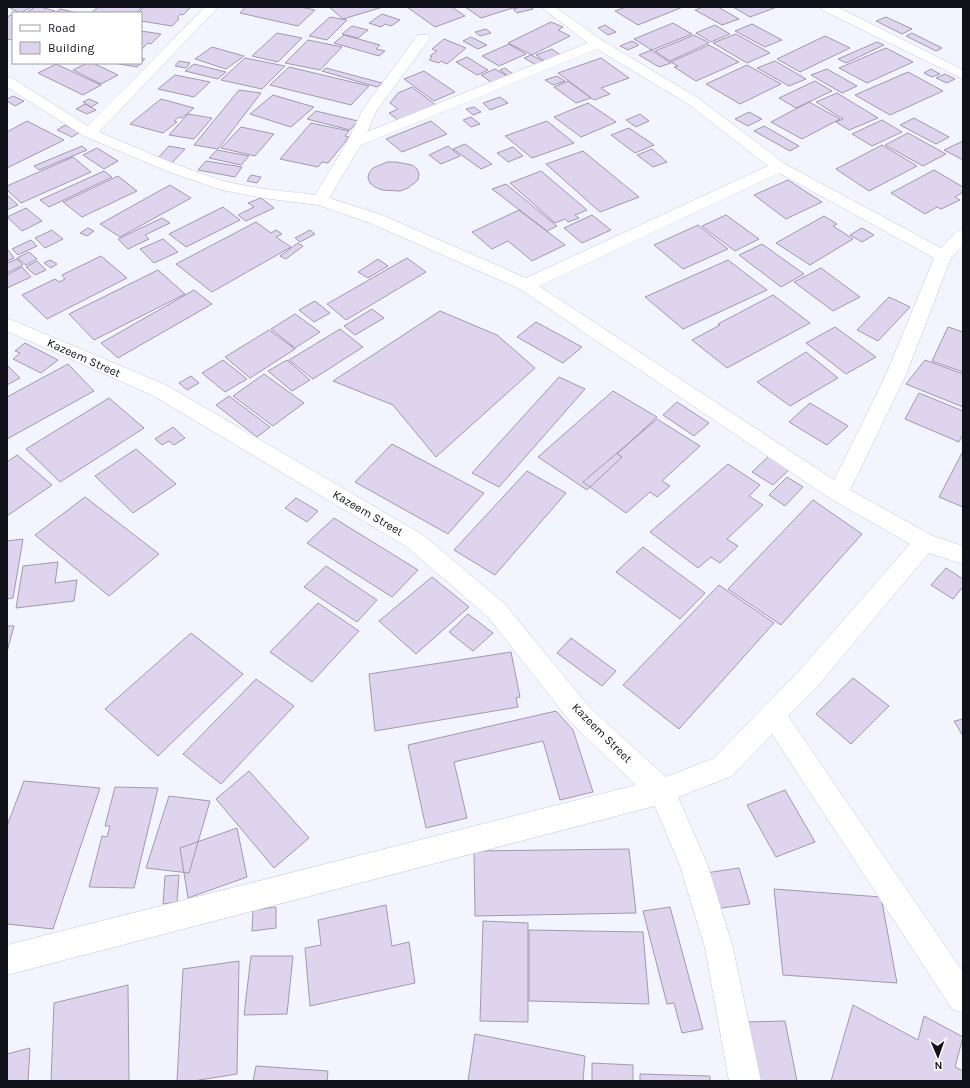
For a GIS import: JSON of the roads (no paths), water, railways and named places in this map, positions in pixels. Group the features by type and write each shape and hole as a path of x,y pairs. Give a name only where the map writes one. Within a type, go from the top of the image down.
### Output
{"street":[{"path":"89,133 212,7"},
{"path":"547,7 598,44 693,102 779,167 943,256"},
{"path":"827,7 963,75"},
{"path":"320,200 355,142 370,110 423,38"},
{"path":"355,142 598,44"},
{"path":"7,81 89,133 175,169 222,185 263,193 320,200 376,219 526,285 838,493 925,542 963,555"},
{"path":"526,285 779,167"},
{"path":"838,493 895,377 943,256 963,235"},
{"name":"Kazeem Street","path":"7,324 159,390 415,541 496,610 581,716 662,791"},
{"path":"7,960 662,791 723,767 807,680 925,542"},
{"path":"773,715 963,998"},
{"path":"662,791 694,866 719,948 745,1081"}]}
